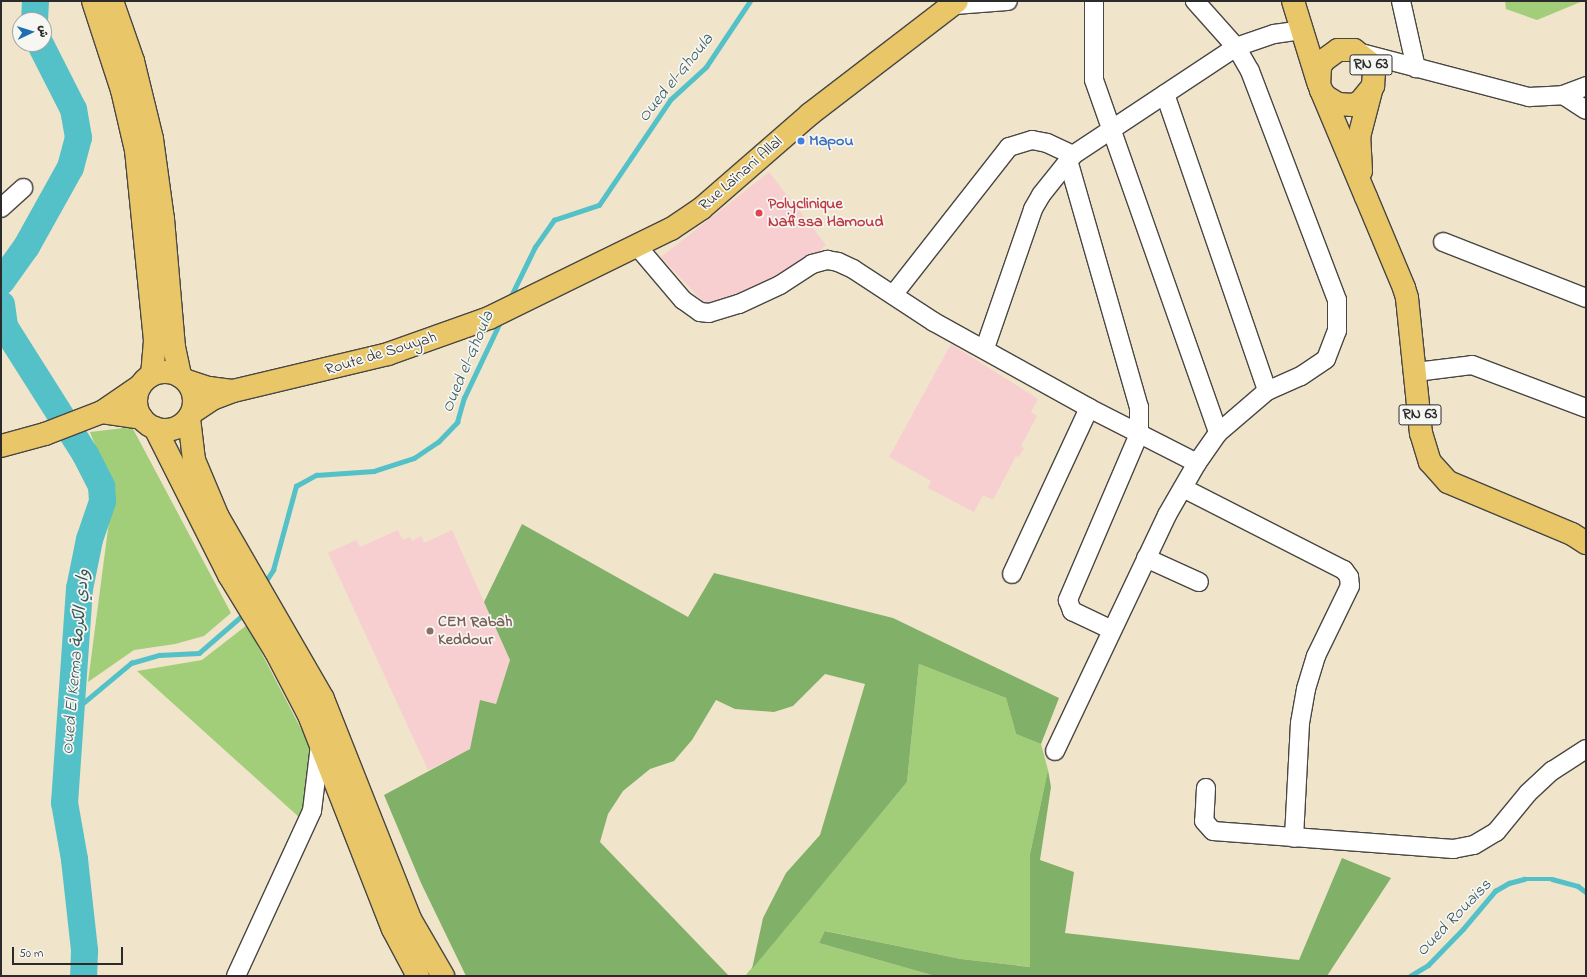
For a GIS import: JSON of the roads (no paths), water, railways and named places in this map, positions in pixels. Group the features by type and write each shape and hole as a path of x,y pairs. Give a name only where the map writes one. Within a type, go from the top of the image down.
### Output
{"main road":[{"path":"93,1 122,90 136,150 155,341 146,380 136,402 267,620 323,700 410,919 443,976"},
{"path":"112,1 133,61 152,139 163,219 174,347 183,378 194,395 191,415 191,446 199,473 218,517 237,571"},
{"name":"RN 63","path":"1293,1 1320,87 1407,298 1416,372 1421,433 1430,462 1437,472 1448,482 1572,534 1586,543"},
{"name":"Rue Laïnani Allal","path":"525,301 637,246 702,208 810,114 955,3"},
{"name":"RN 63","path":"1302,30 1322,41 1354,51 1372,67 1372,88 1359,137 1366,197"},
{"name":"RN 63","path":"1354,51 1330,54 1324,60 1320,67 1320,87 1331,101 1345,106 1360,102 1372,88"},
{"name":"Route de Souyah","path":"191,415 212,399 233,391 388,354 490,318 525,301"},
{"path":"1,446 45,434 102,412 146,380 167,372 183,378"},
{"name":"Route de Souyah","path":"183,378 209,388 233,391"},
{"path":"102,412 170,430 191,415"},
{"path":"267,620 320,740 393,929 418,976"}],"street":[{"path":"955,3 1008,1"},
{"path":"1094,1 1094,80 1218,433"},
{"path":"1055,751 1146,558 1197,463 1218,433 1267,391 1301,376 1326,359 1337,331 1337,300 1250,71 1236,47 1195,1"},
{"path":"1210,1 1217,26"},
{"path":"1401,1 1416,68"},
{"path":"985,348 1033,209 1071,158 1111,129 1236,47 1274,34 1302,30"},
{"path":"1354,51 1398,65 1416,68 1518,96 1544,98 1563,95 1586,86"},
{"path":"1372,88 1398,65"},
{"path":"1165,94 1267,391"},
{"path":"1563,95 1586,110"},
{"path":"893,295 1009,147 1032,140 1047,143 1071,158 1135,385 1139,407 1139,434 1068,600 1072,611 1112,630"},
{"path":"1,208 23,188"},
{"path":"1443,242 1586,298"},
{"path":"637,246 683,300 700,312 719,311 739,304 780,284 812,264 827,260 838,262 853,269 934,322 985,348 1089,408 1197,463"},
{"path":"1416,372 1472,365 1586,408"},
{"path":"1012,574 1089,408"},
{"path":"1183,488 1344,570 1349,577 1350,586 1316,656 1306,689 1300,723 1294,838"},
{"path":"1146,558 1199,582"},
{"path":"236,976 312,811 318,774 320,740"},
{"path":"1206,788 1204,821 1213,831 1428,849 1474,845 1496,832 1528,793 1552,771 1586,749"}],"waterway":[{"name":"Oued El Kerma وادي الكرمة","path":"34,12 35,1"},
{"name":"Oued el-Ghoula","path":"509,300 535,247 554,220 599,205 670,100 706,67 750,1"},
{"name":"Oued El Kerma وادي الكرمة","path":"1,281 26,246 70,167 78,137 73,109 44,52"},
{"name":"Oued El Kerma وادي الكرمة","path":"1,304 4,326 85,454 101,486 102,501 89,539 79,588 64,802 74,859 84,950 83,976"},
{"name":"Oued el-Ghoula","path":"264,584 273,570 296,486 316,475 374,471 414,458 438,442 457,422 464,398 501,320"},
{"name":"Oued el-Ghoula","path":"70,714 131,663 159,655 199,653 245,613"},
{"name":"Oued Rouaiss","path":"1410,976 1428,965 1463,929 1495,891 1509,883 1524,879 1552,879 1578,886 1586,892"}],"place":[{"name":"Mapou","path":"801,141"},
{"name":"Polyclinique Nafissa Hamoud","path":"759,213"},
{"name":"CEM Rabah Keddour","path":"430,631"}]}
